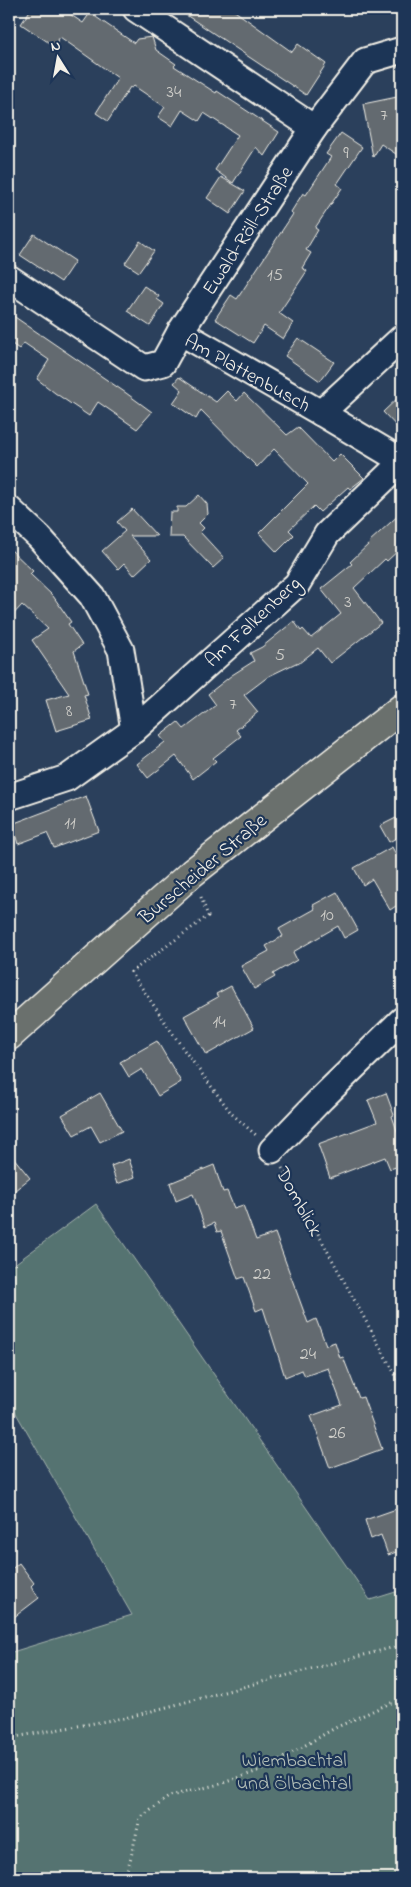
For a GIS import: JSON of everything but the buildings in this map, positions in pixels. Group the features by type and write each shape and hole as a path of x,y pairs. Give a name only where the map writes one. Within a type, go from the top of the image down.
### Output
{"main road":[{"name":"Burscheider Straße","path":"9,1036 192,873 402,708"}],"street":[{"path":"136,9 314,128"},
{"name":"Ewald-Röll-Straße","path":"180,332 314,128 365,61 402,50"},
{"name":"Am Plattenbusch","path":"9,278 144,368 163,363 180,332 321,412 402,462"},
{"name":"Am Plattenbusch","path":"321,412 402,338"},
{"name":"Am Falkenberg","path":"9,797 67,778 134,730 297,584 327,534 402,462"},
{"path":"9,509 39,537 92,596 121,650 134,730"},
{"name":"Domblick","path":"272,1150 402,1020"}],"path":[{"path":"192,873 208,916 131,972 184,1050 232,1114 272,1150"},
{"name":"Domblick","path":"272,1150 402,1387"},
{"path":"9,1738 129,1717 402,1645"},
{"path":"124,1878 140,1818 170,1796 220,1784 264,1769 335,1728 388,1704 402,1700"}],"green space":[{"name":"Wiembachtal und Ölbachtal","path":"96,1204 370,1600 402,1590 402,1878 9,1878 9,1653 132,1615 9,1401 9,1268"}]}
